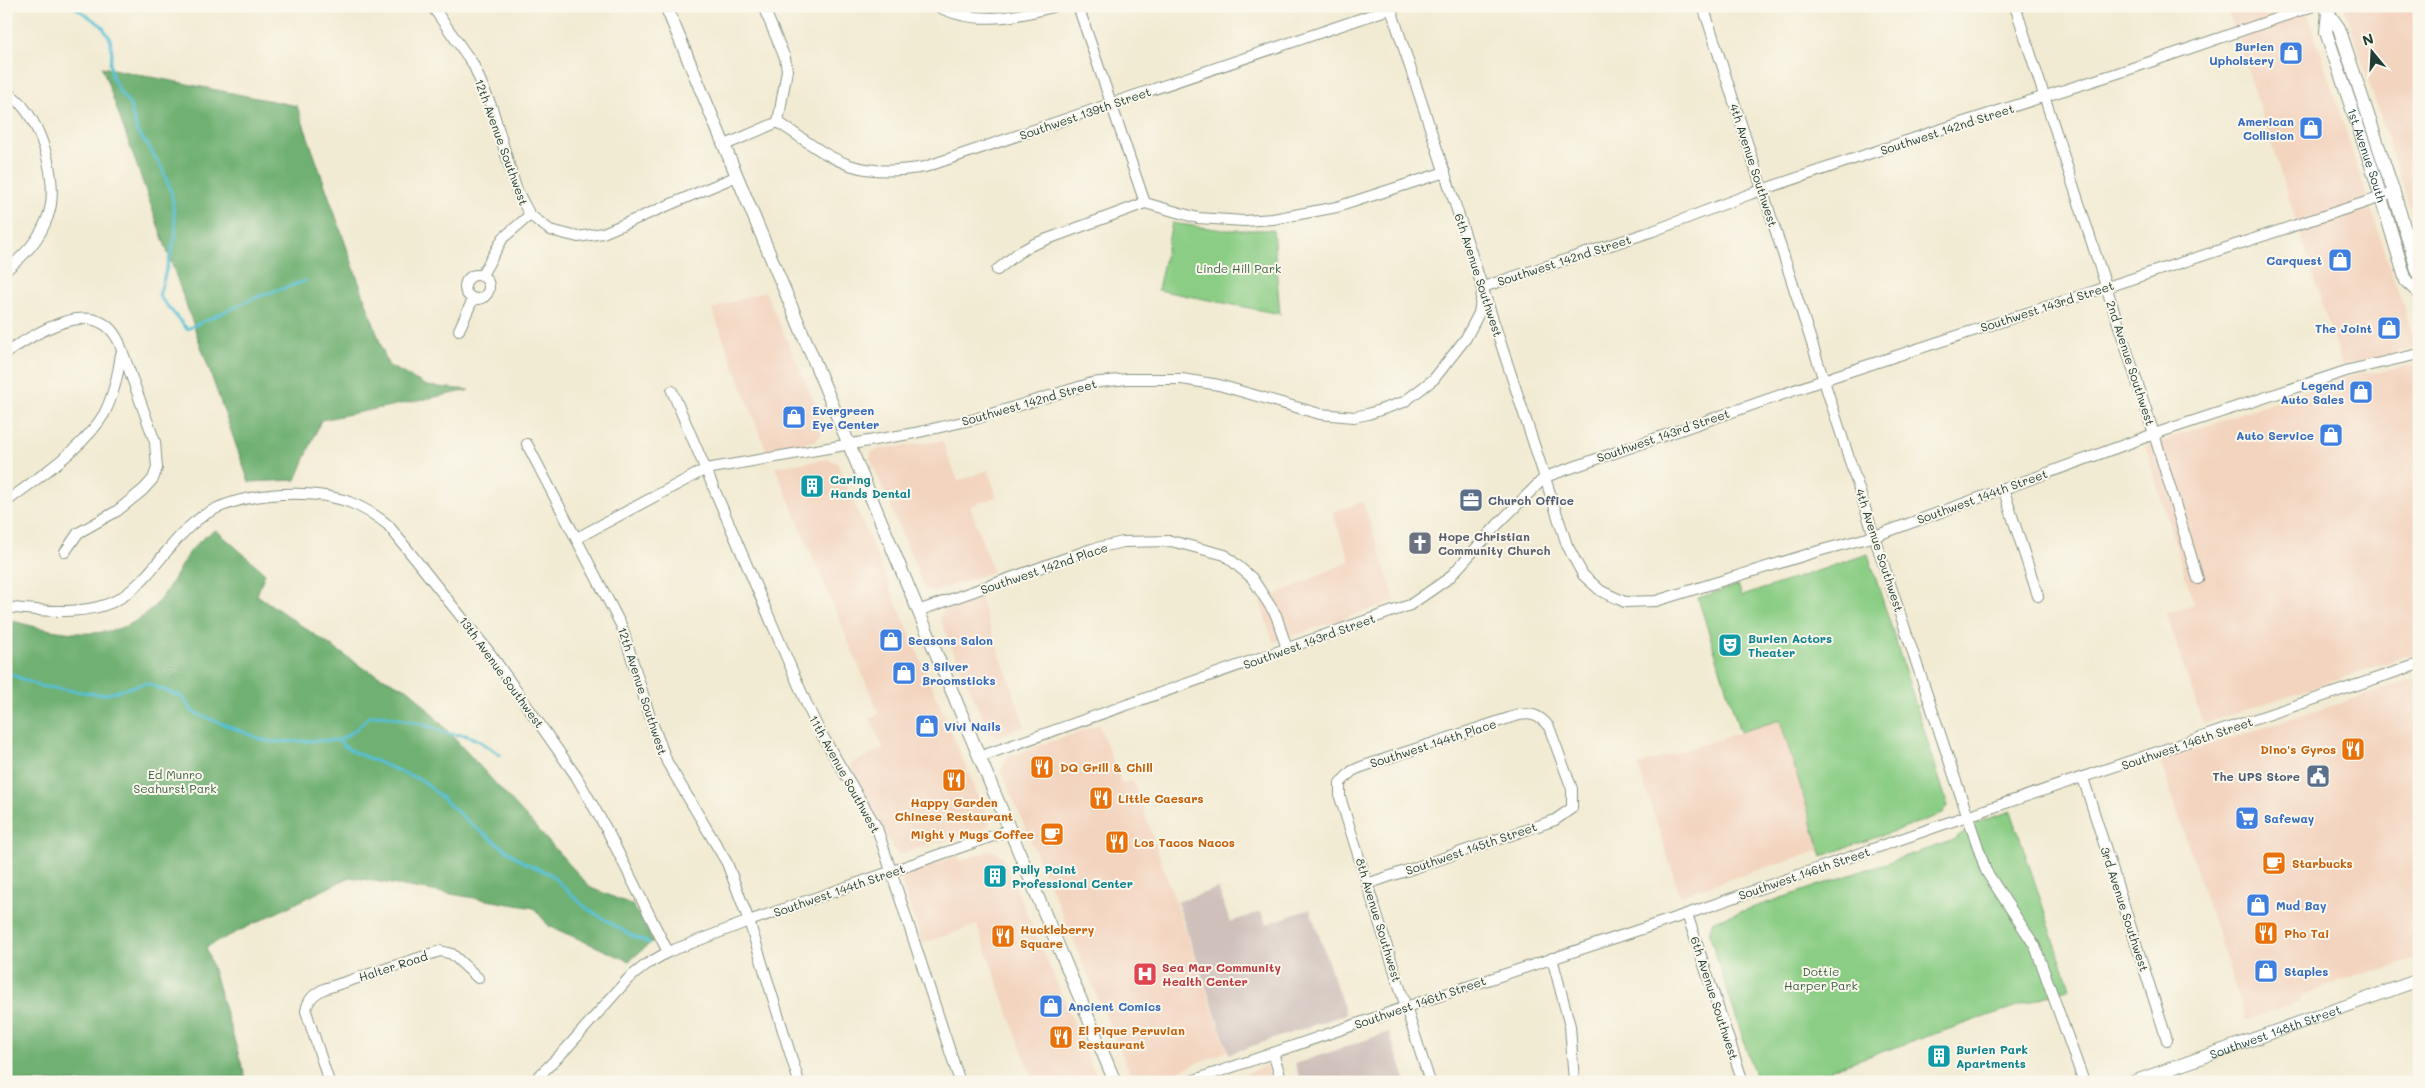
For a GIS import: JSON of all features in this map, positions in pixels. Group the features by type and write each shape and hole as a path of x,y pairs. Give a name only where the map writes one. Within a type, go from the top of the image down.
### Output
{"main road":[{"path":"666,6 1115,1082"},
{"name":"1st Avenue South","path":"2327,10 2339,28 2394,193 2419,276"},
{"name":"1st Avenue South","path":"2327,10 2326,32 2406,281 2418,293"},
{"name":"1st Avenue South","path":"2418,293 2419,284"},
{"name":"Southwest 148th Street","path":"2133,1082 2419,980"}],"street":[{"name":"12th Avenue Southwest","path":"432,6 473,64 492,108 516,188 530,215 550,230 578,238 591,237 737,176"},
{"path":"724,146 778,122 787,70 785,58 763,6"},
{"path":"936,6 980,18 1003,18 1056,6"},
{"path":"1078,6 1145,203"},
{"name":"4th Avenue Southwest","path":"1703,6 1986,871 2035,946 2084,1082"},
{"name":"2nd Avenue Southwest","path":"2015,6 2154,434 2198,579"},
{"name":"Southwest 142nd Street","path":"577,538 706,469 848,445 975,418 1092,383 1161,378 1201,382 1320,414 1338,417 1368,414 1404,402 1434,379 1466,338 1479,313 1483,287 1653,231 1762,190 2044,98 2313,6"},
{"name":"Southwest 139th Street","path":"778,122 833,159 854,167 876,171 900,171 925,167 1113,105 1392,7"},
{"name":"6th Avenue Southwest","path":"1392,7 1567,545"},
{"path":"6,92 14,96 24,106 39,132 47,158 52,190 50,214 43,229 32,246 6,270"},
{"path":"997,270 1018,253 1034,244 1145,203 1198,218 1244,221 1273,219 1337,207 1445,172"},
{"name":"Southwest 143rd Street","path":"979,757 1287,650 1410,605 1430,593 1449,578 1498,524 1545,477 1825,380 2106,286 2394,193"},
{"path":"482,276 503,238 530,215"},
{"path":"473,275 482,276 490,285 488,294 481,299 473,299 465,289 467,281 473,275"},
{"path":"459,330 473,299"},
{"path":"6,353 47,328 68,321 85,318 102,322 110,327 119,342 121,353 155,442 157,468 143,490 117,511 78,533 65,552"},
{"path":"6,502 90,432 103,414 112,395 121,353"},
{"name":"Southwest 144th Street","path":"1567,545 1583,575 1601,590 1625,602 1647,603 1875,536 2154,434 2348,370 2419,354"},
{"name":"11th Avenue Southwest","path":"672,391 807,705 819,730 866,806 877,828 960,1082"},
{"name":"12th Avenue Southwest","path":"527,444 622,627 659,745 727,863 749,921 800,1082"},
{"path":"2004,488 2038,596"},
{"name":"13th Avenue Southwest","path":"6,607 79,609 107,604 121,597 139,582 195,521 221,506 254,498 304,496 348,502 373,512 388,525 495,660 576,776 608,832 668,952"},
{"name":"Southwest 142nd Place","path":"918,612 1092,549 1123,542 1171,541 1207,548 1225,555 1252,578 1276,615 1287,650"},
{"name":"Southwest 146th Street","path":"1189,1082 1406,1007 1688,914 1967,816 2419,664"},
{"name":"Southwest 144th Place","path":"1339,786 1345,776 1361,767 1512,716 1525,713 1536,714 1550,727 1572,789 1572,808"},
{"name":"3rd Avenue Southwest","path":"2083,778 2167,1040"},
{"name":"8th Avenue Southwest","path":"1339,786 1338,790 1430,1082"},
{"name":"Southwest 145th Street","path":"1367,884 1555,820 1572,808"},
{"name":"Southwest 144th Street","path":"668,952 749,921 1010,830"},
{"name":"6th Avenue Southwest","path":"1688,914 1743,1082"},
{"name":"Halter Road","path":"329,1082 307,1015 307,1004 314,994 324,989 440,952 452,954 478,978"},
{"path":"533,1082 566,1049 628,978 668,952"},
{"path":"1552,958 1570,1026 1574,1082"},
{"path":"1273,1053 1282,1082"}],"shaded area":[{"path":"2227,6 2305,6 2415,343 2412,349 2342,365"},
{"path":"2344,6 2419,6 2419,236"},
{"path":"765,291 824,424 822,434 815,441 766,450 712,309"},
{"path":"2419,363 2419,652 2203,724 2166,613 2194,604 2145,447 2358,372 2381,372"},
{"path":"942,441 958,481 988,470 997,497 970,506 993,572 932,592 925,589 870,458 872,452 879,449"},
{"path":"829,459 837,463 990,823 985,828 899,854 893,848 850,764 883,748 870,718 879,714 775,467"},
{"path":"1363,502 1396,601 1273,642 1260,602 1350,561 1332,512"},
{"path":"980,598 1025,726 998,736 989,734 940,619 944,610"},
{"path":"2419,678 2419,957 2382,971 2356,975 2303,995 2300,1001 2293,1005 2246,1020 2160,761"},
{"path":"1780,720 1821,850 1680,895 1638,765"},
{"path":"1099,725 1122,784 1133,781 1135,786 1227,1051 1151,1082 1133,1080 1001,771 1007,757"},
{"path":"991,850 1002,856 1099,1082 1033,1082 977,925 922,943 901,882 902,877 958,855 960,861"},
{"path":"1218,888 1230,922 1261,912 1266,924 1310,909 1346,1014 1229,1054 1177,902"},
{"path":"1389,1032 1406,1082 1301,1082 1295,1064"},
{"path":"1266,1066 1271,1082 1223,1082"}],"green space":[{"path":"102,67 297,106 388,365 427,386 470,390 321,420 296,480 249,482"},
{"name":"Linde Hill Park","path":"1172,223 1223,230 1273,230 1280,314 1158,290"},
{"name":"Ed Munro Seahurst Park","path":"216,530 265,573 257,595 363,668 411,691 591,888 633,905 653,941 629,961 549,926 534,908 350,877 206,947 247,1082 6,1082 6,619 47,629 89,633 110,631 129,624 147,613 162,597 190,551 206,536"},
{"path":"1868,554 1948,806 1943,814 1822,856 1780,720 1740,732 1698,598 1738,585 1742,596"},
{"name":"Dottie Harper Park","path":"2011,811 2070,988 1831,1069 1835,1082 1757,1082 1709,933 1713,921 1951,841 1981,821"}],"waterway":[{"path":"73,6 101,25 110,38 112,77 130,105 137,132 163,170 172,195 176,234 159,296 187,329 257,297 305,281"},
{"path":"6,672 39,686 96,694 107,694 146,683 182,697 193,712 263,740 273,742 339,740 344,746 354,752 423,781 472,825 523,862 550,874 586,908 632,936 649,943"},
{"path":"339,740 354,731 370,716 382,715 425,725 449,734 465,735 478,740 500,755"}],"place":[{"name":"Burien Upholstery","path":"2291,53"},
{"name":"American Collision","path":"2311,128"},
{"name":"Carquest","path":"2340,260"},
{"name":"The Joint","path":"2389,328"},
{"name":"Legend Auto Sales","path":"2361,392"},
{"name":"Evergreen Eye Center","path":"794,417"},
{"name":"Auto Service","path":"2331,435"},
{"name":"Caring Hands Dental","path":"812,486"},
{"name":"Church Office","path":"1471,500"},
{"name":"Hope Christian Community Church","path":"1420,543"},
{"name":"Seasons Salon","path":"891,640"},
{"name":"Burien Actors Theater","path":"1730,645"},
{"name":"3 Silver Broomsticks","path":"904,673"},
{"name":"Vivi Nails","path":"927,726"},
{"name":"Dino's Gyros","path":"2353,749"},
{"name":"DQ Grill & Chill","path":"1042,767"},
{"name":"The UPS Store","path":"2318,776"},
{"name":"Happy Garden Chinese Restaurant","path":"954,780"},
{"name":"Little Caesars","path":"1101,798"},
{"name":"Safeway","path":"2247,818"},
{"name":"Might y Mugs Coffee","path":"1052,834"},
{"name":"Los Tacos Nacos","path":"1117,842"},
{"name":"Starbucks","path":"2274,863"},
{"name":"Pully Point Professional Center","path":"995,876"},
{"name":"Mud Bay","path":"2258,905"},
{"name":"Pho Tai","path":"2266,933"},
{"name":"Huckleberry Square","path":"1003,936"},
{"name":"Staples","path":"2266,971"},
{"name":"Sea Mar Community Health Center","path":"1145,974"},
{"name":"Ancient Comics","path":"1051,1006"},
{"name":"El Pique Peruvian Restaurant","path":"1061,1037"},
{"name":"Burien Park Apartments","path":"1939,1056"}]}
